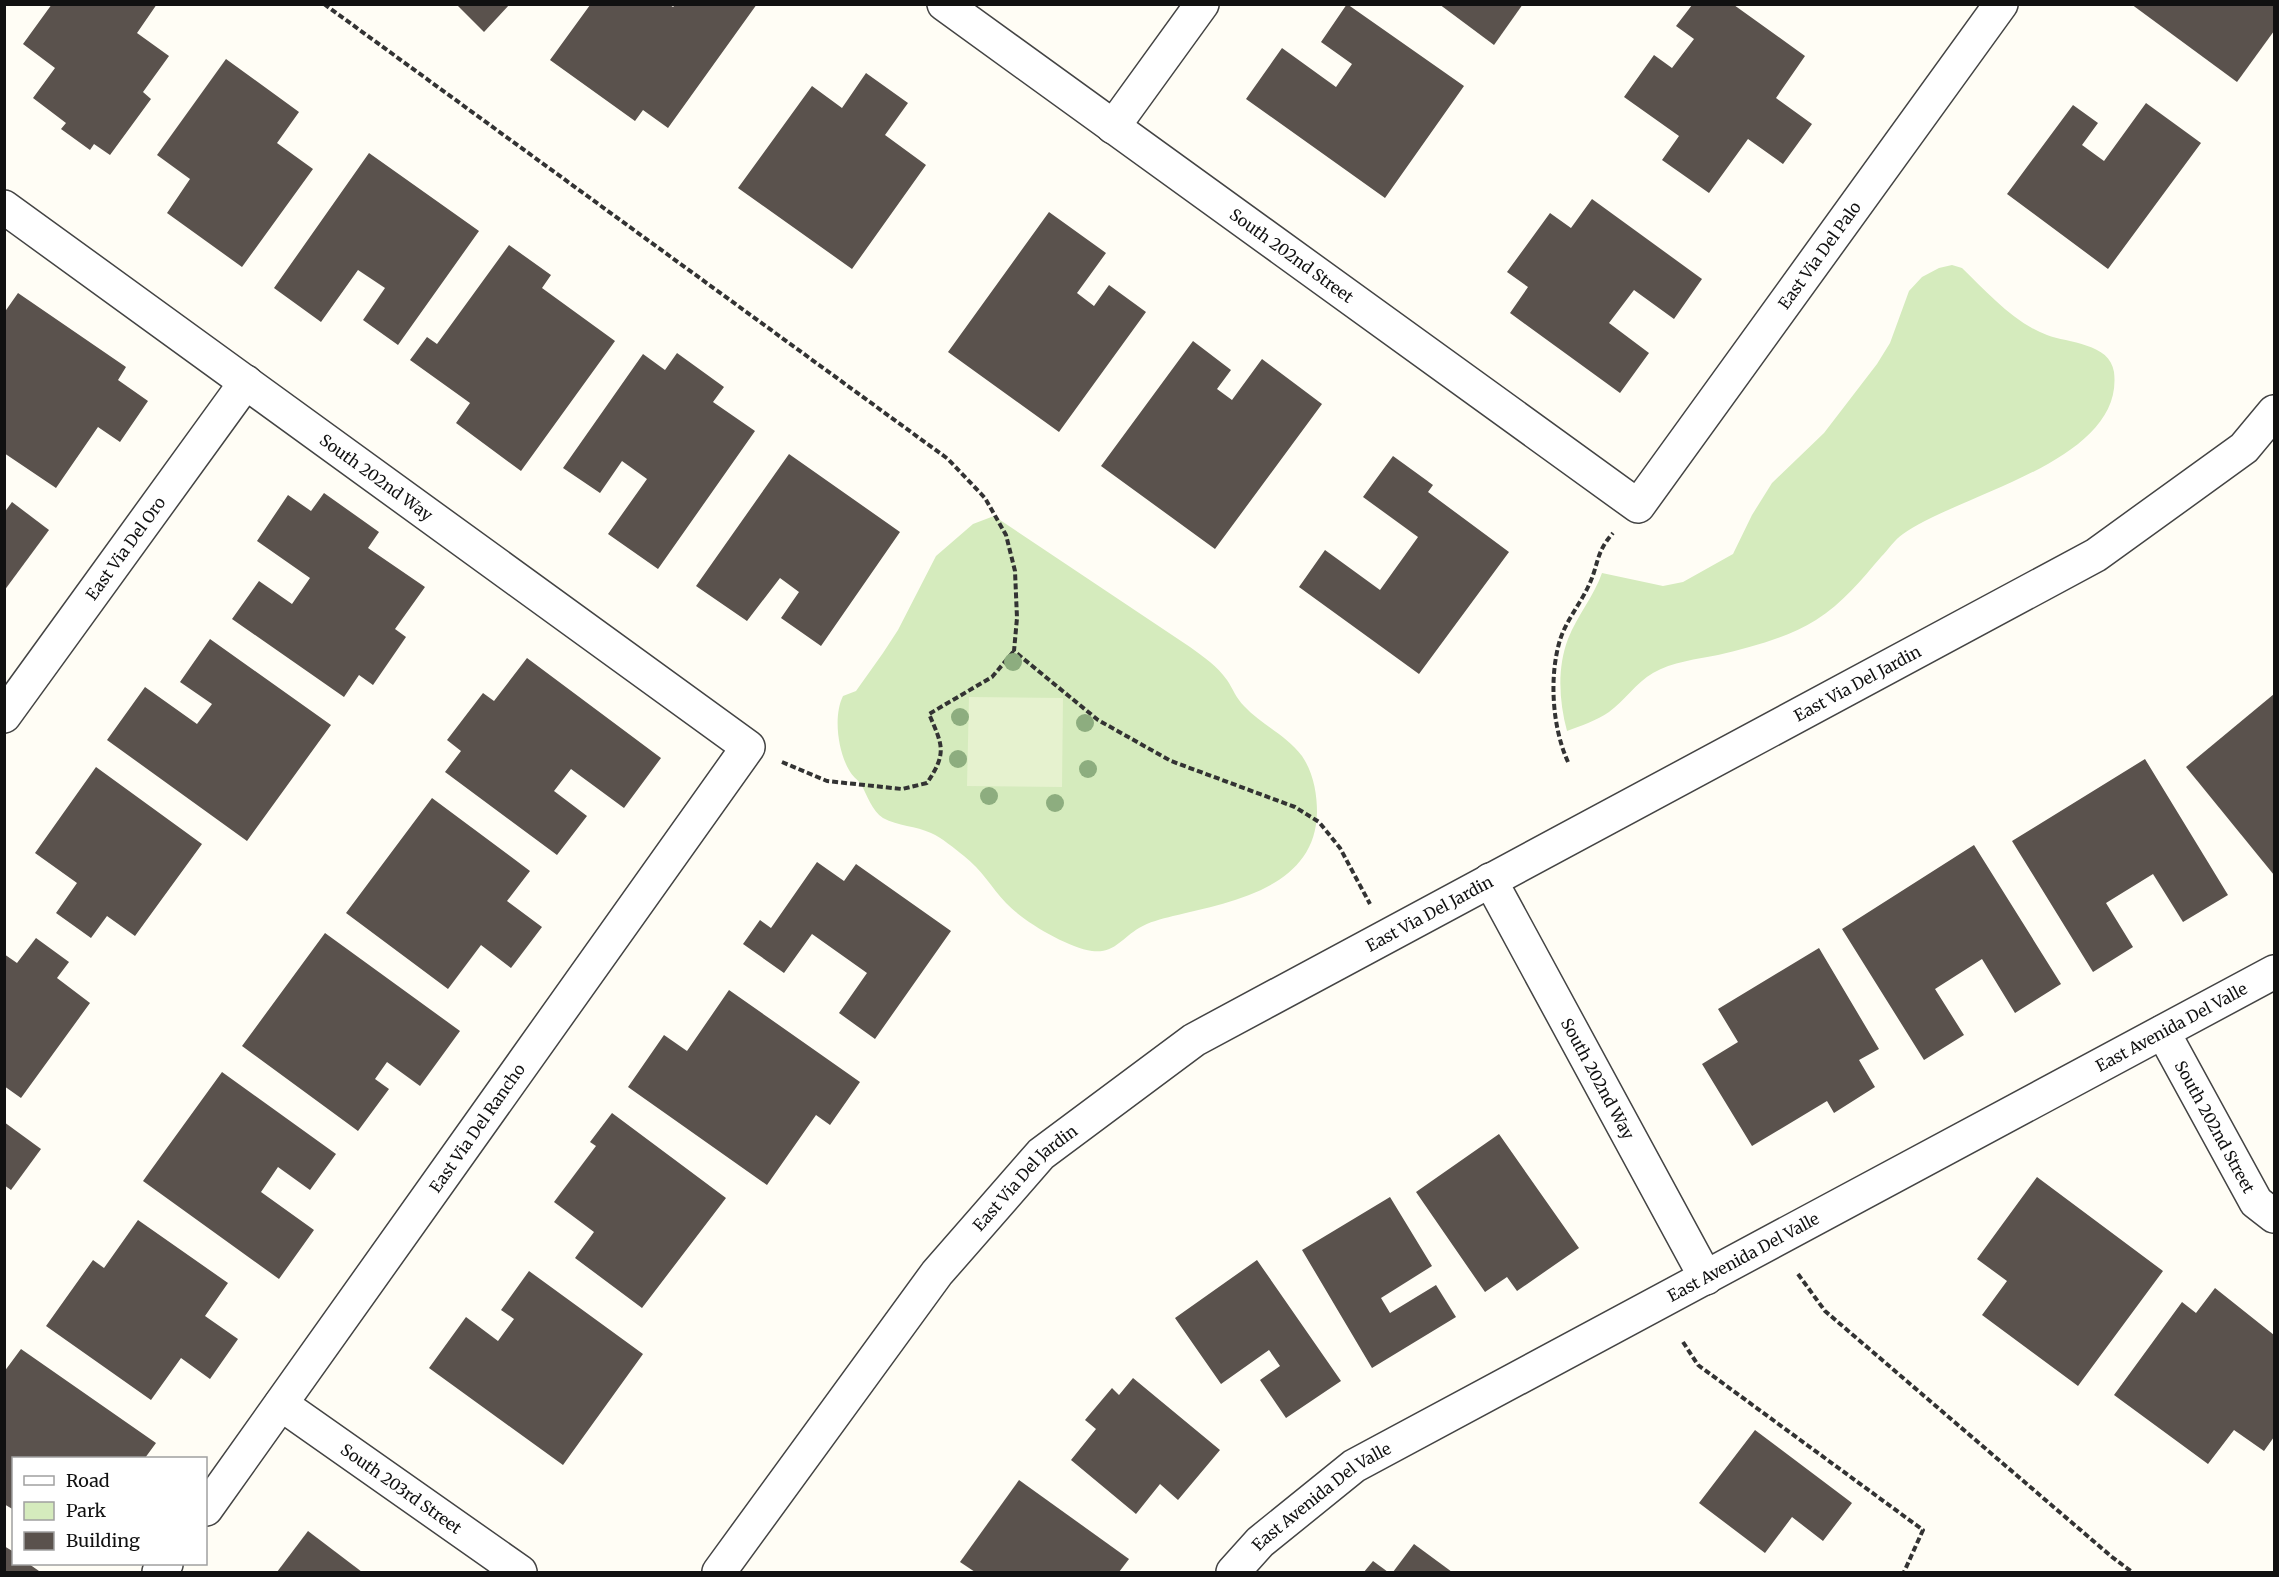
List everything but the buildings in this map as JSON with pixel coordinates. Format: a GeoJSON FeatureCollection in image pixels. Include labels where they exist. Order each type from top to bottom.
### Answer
{"type":"FeatureCollection","features":[{"type":"Feature","properties":{"kind":"street","name":"South 202nd Street"},"geometry":{"type":"LineString","coordinates":[[944,4],[1638,506]]}},
{"type":"Feature","properties":{"kind":"street"},"geometry":{"type":"LineString","coordinates":[[1113,127],[1202,4]]}},
{"type":"Feature","properties":{"kind":"street","name":"East Via Del Palo"},"geometry":{"type":"LineString","coordinates":[[1638,506],[2001,4]]}},
{"type":"Feature","properties":{"kind":"street","name":"South 202nd Way"},"geometry":{"type":"LineString","coordinates":[[4,207],[748,747]]}},
{"type":"Feature","properties":{"kind":"street","name":"East Via Del Oro"},"geometry":{"type":"LineString","coordinates":[[4,716],[246,382]]}},
{"type":"Feature","properties":{"kind":"street","name":"East Via Del Jardin"},"geometry":{"type":"LineString","coordinates":[[719,1572],[937,1273],[1041,1154],[1194,1040],[2096,555],[2244,448],[2274,412]]}},
{"type":"Feature","properties":{"kind":"street","name":"East Via Del Rancho"},"geometry":{"type":"LineString","coordinates":[[207,1508],[748,747]]}},
{"type":"Feature","properties":{"kind":"street","name":"South 202nd Way"},"geometry":{"type":"LineString","coordinates":[[1490,880],[1706,1278]]}},
{"type":"Feature","properties":{"kind":"street","name":"East Avenida Del Valle"},"geometry":{"type":"LineString","coordinates":[[1233,1572],[1260,1542],[1354,1466],[2274,972]]}},
{"type":"Feature","properties":{"kind":"street","name":"South 202nd Street"},"geometry":{"type":"LineString","coordinates":[[2163,1032],[2256,1202],[2274,1216]]}},
{"type":"Feature","properties":{"kind":"street","name":"South 203rd Street"},"geometry":{"type":"LineString","coordinates":[[281,1404],[520,1572]]}},
{"type":"Feature","properties":{"kind":"path"},"geometry":{"type":"LineString","coordinates":[[324,4],[948,459],[985,498],[1006,536],[1015,571],[1017,618],[1014,651],[992,677],[929,714],[941,742],[938,766],[927,783],[902,789],[827,781],[748,747]]}},
{"type":"Feature","properties":{"kind":"path"},"geometry":{"type":"LineString","coordinates":[[1568,762],[1563,751],[1552,688],[1560,639],[1589,585],[1601,545],[1638,506]]}},
{"type":"Feature","properties":{"kind":"path"},"geometry":{"type":"LineString","coordinates":[[1014,651],[1098,720],[1171,761],[1295,807],[1319,822],[1340,848],[1387,936]]}},
{"type":"Feature","properties":{"kind":"path"},"geometry":{"type":"LineString","coordinates":[[1798,1274],[1825,1311],[2132,1572]]}},
{"type":"Feature","properties":{"kind":"path"},"geometry":{"type":"LineString","coordinates":[[1683,1342],[1698,1365],[1923,1530],[1904,1572]]}},
{"type":"Feature","properties":{"kind":"green space"},"geometry":{"type":"Polygon","coordinates":[[[1952,265],[1962,268],[2001,306],[2023,323],[2047,335],[2097,350],[2111,362],[2114,372],[2110,403],[2093,430],[2067,452],[2033,472],[1928,519],[1903,534],[1843,599],[1816,620],[1769,641],[1660,669],[1641,682],[1609,712],[1567,731],[1560,685],[1564,650],[1602,573],[1663,586],[1683,582],[1733,554],[1752,515],[1772,483],[1824,433],[1877,364],[1890,343],[1909,291],[1922,277],[1939,268],[1952,265]]]}},
{"type":"Feature","properties":{"kind":"green space"},"geometry":{"type":"Polygon","coordinates":[[[994,516],[1205,658],[1223,675],[1244,706],[1289,742],[1302,756],[1314,783],[1317,812],[1313,838],[1302,858],[1286,875],[1244,897],[1151,922],[1112,948],[1092,951],[1046,933],[1024,918],[1006,903],[970,861],[939,838],[925,831],[889,821],[876,811],[861,784],[850,772],[842,753],[838,733],[838,713],[843,696],[856,691],[883,653],[898,630],[936,556],[973,524],[994,516]]]}},
{"type":"Feature","properties":{"kind":"green space"},"geometry":{"type":"Polygon","coordinates":[[[969,697],[1063,698],[1062,787],[967,786],[969,697]]]}}]}
